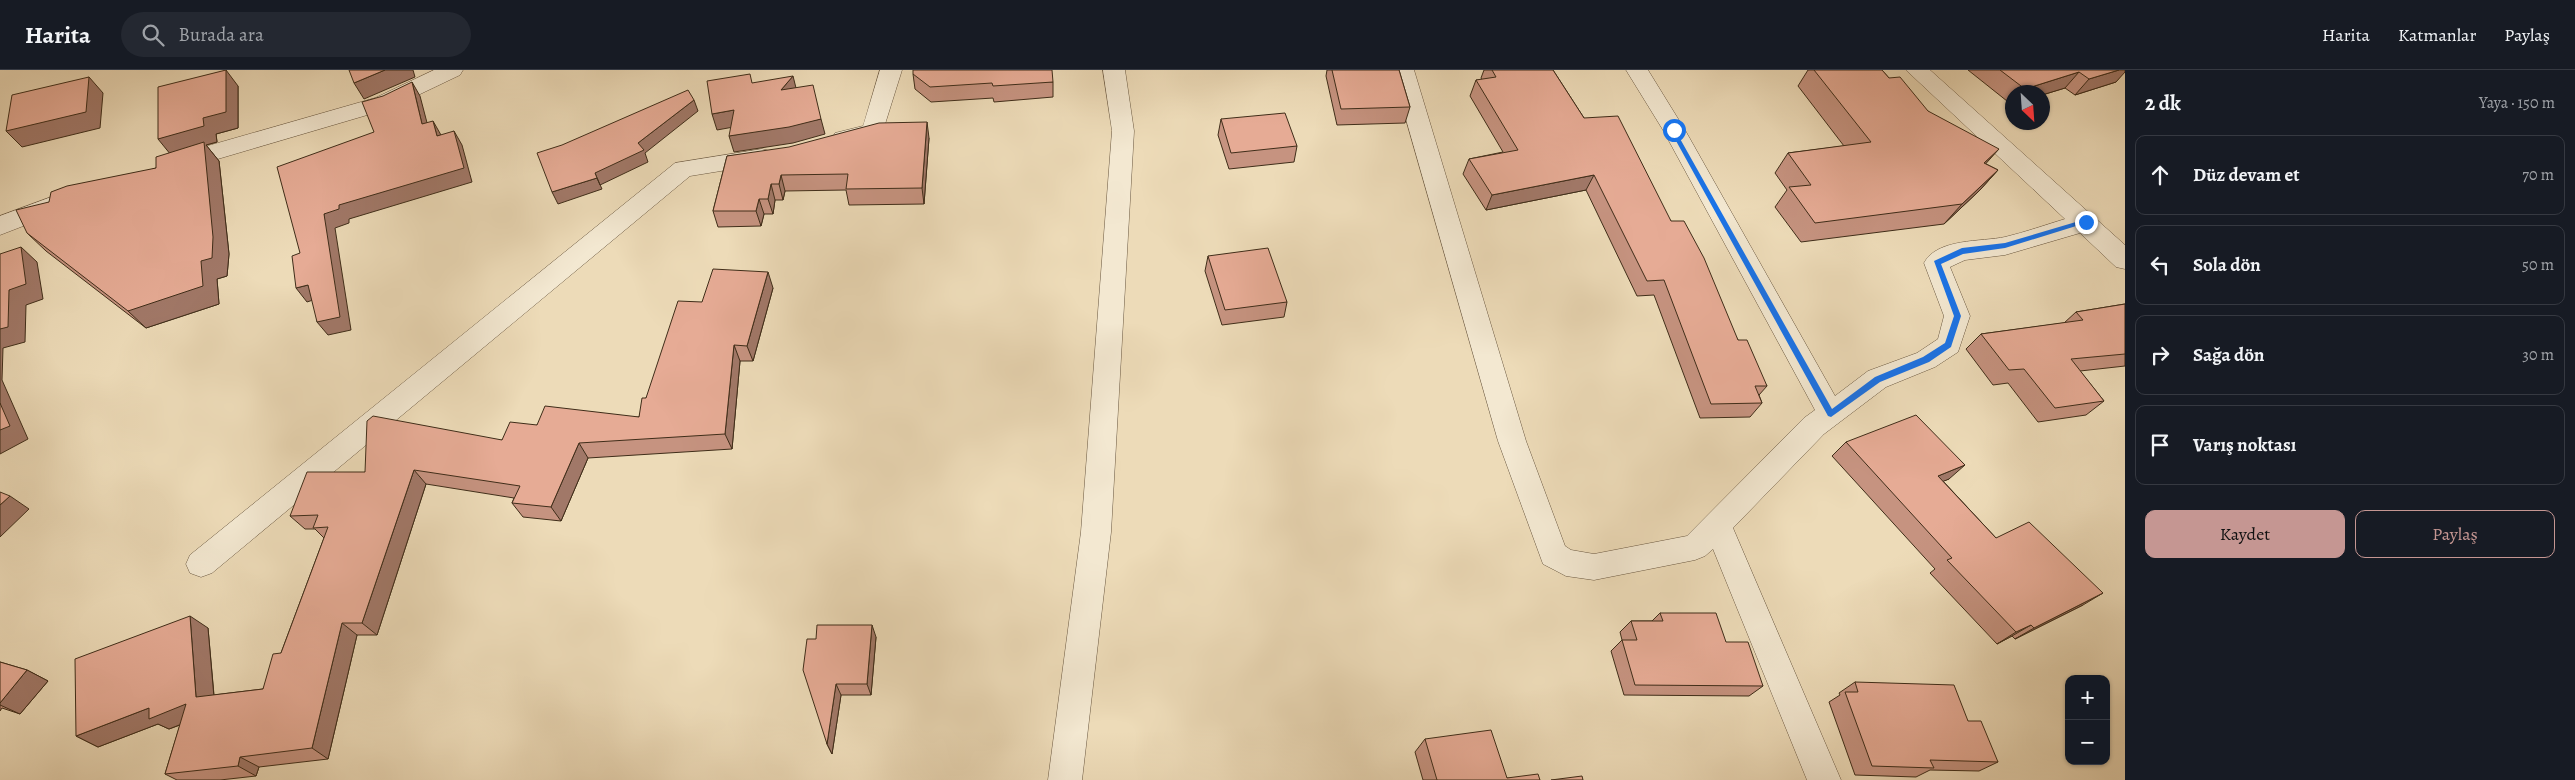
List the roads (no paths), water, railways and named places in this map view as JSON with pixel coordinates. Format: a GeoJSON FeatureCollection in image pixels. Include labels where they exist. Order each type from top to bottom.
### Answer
{"type":"FeatureCollection","features":[{"type":"Feature","properties":{"kind":"street"},"geometry":{"type":"LineString","coordinates":[[156,169],[383,103],[452,70]]}},
{"type":"Feature","properties":{"kind":"street"},"geometry":{"type":"LineString","coordinates":[[820,146],[873,131],[891,70]]}},
{"type":"Feature","properties":{"kind":"street"},"geometry":{"type":"LineString","coordinates":[[1065,780],[1098,512],[1123,131],[1114,70]]}},
{"type":"Feature","properties":{"kind":"street"},"geometry":{"type":"LineString","coordinates":[[1404,70],[1512,441],[1553,555],[1566,563],[1594,567],[1695,547],[1814,426],[1877,379],[1926,360],[1949,345],[1957,316],[1936,263],[1962,251],[2005,246],[2086,222]]}},
{"type":"Feature","properties":{"kind":"street"},"geometry":{"type":"LineString","coordinates":[[1637,70],[1674,130],[1831,414]]}},
{"type":"Feature","properties":{"kind":"street"},"geometry":{"type":"LineString","coordinates":[[1917,70],[2086,222],[2125,260]]}},
{"type":"Feature","properties":{"kind":"street"},"geometry":{"type":"LineString","coordinates":[[200,564],[683,169],[784,154]]}},
{"type":"Feature","properties":{"kind":"street"},"geometry":{"type":"LineString","coordinates":[[0,226],[73,198]]}},
{"type":"Feature","properties":{"kind":"street"},"geometry":{"type":"LineString","coordinates":[[1717,524],[1824,780]]}}]}
